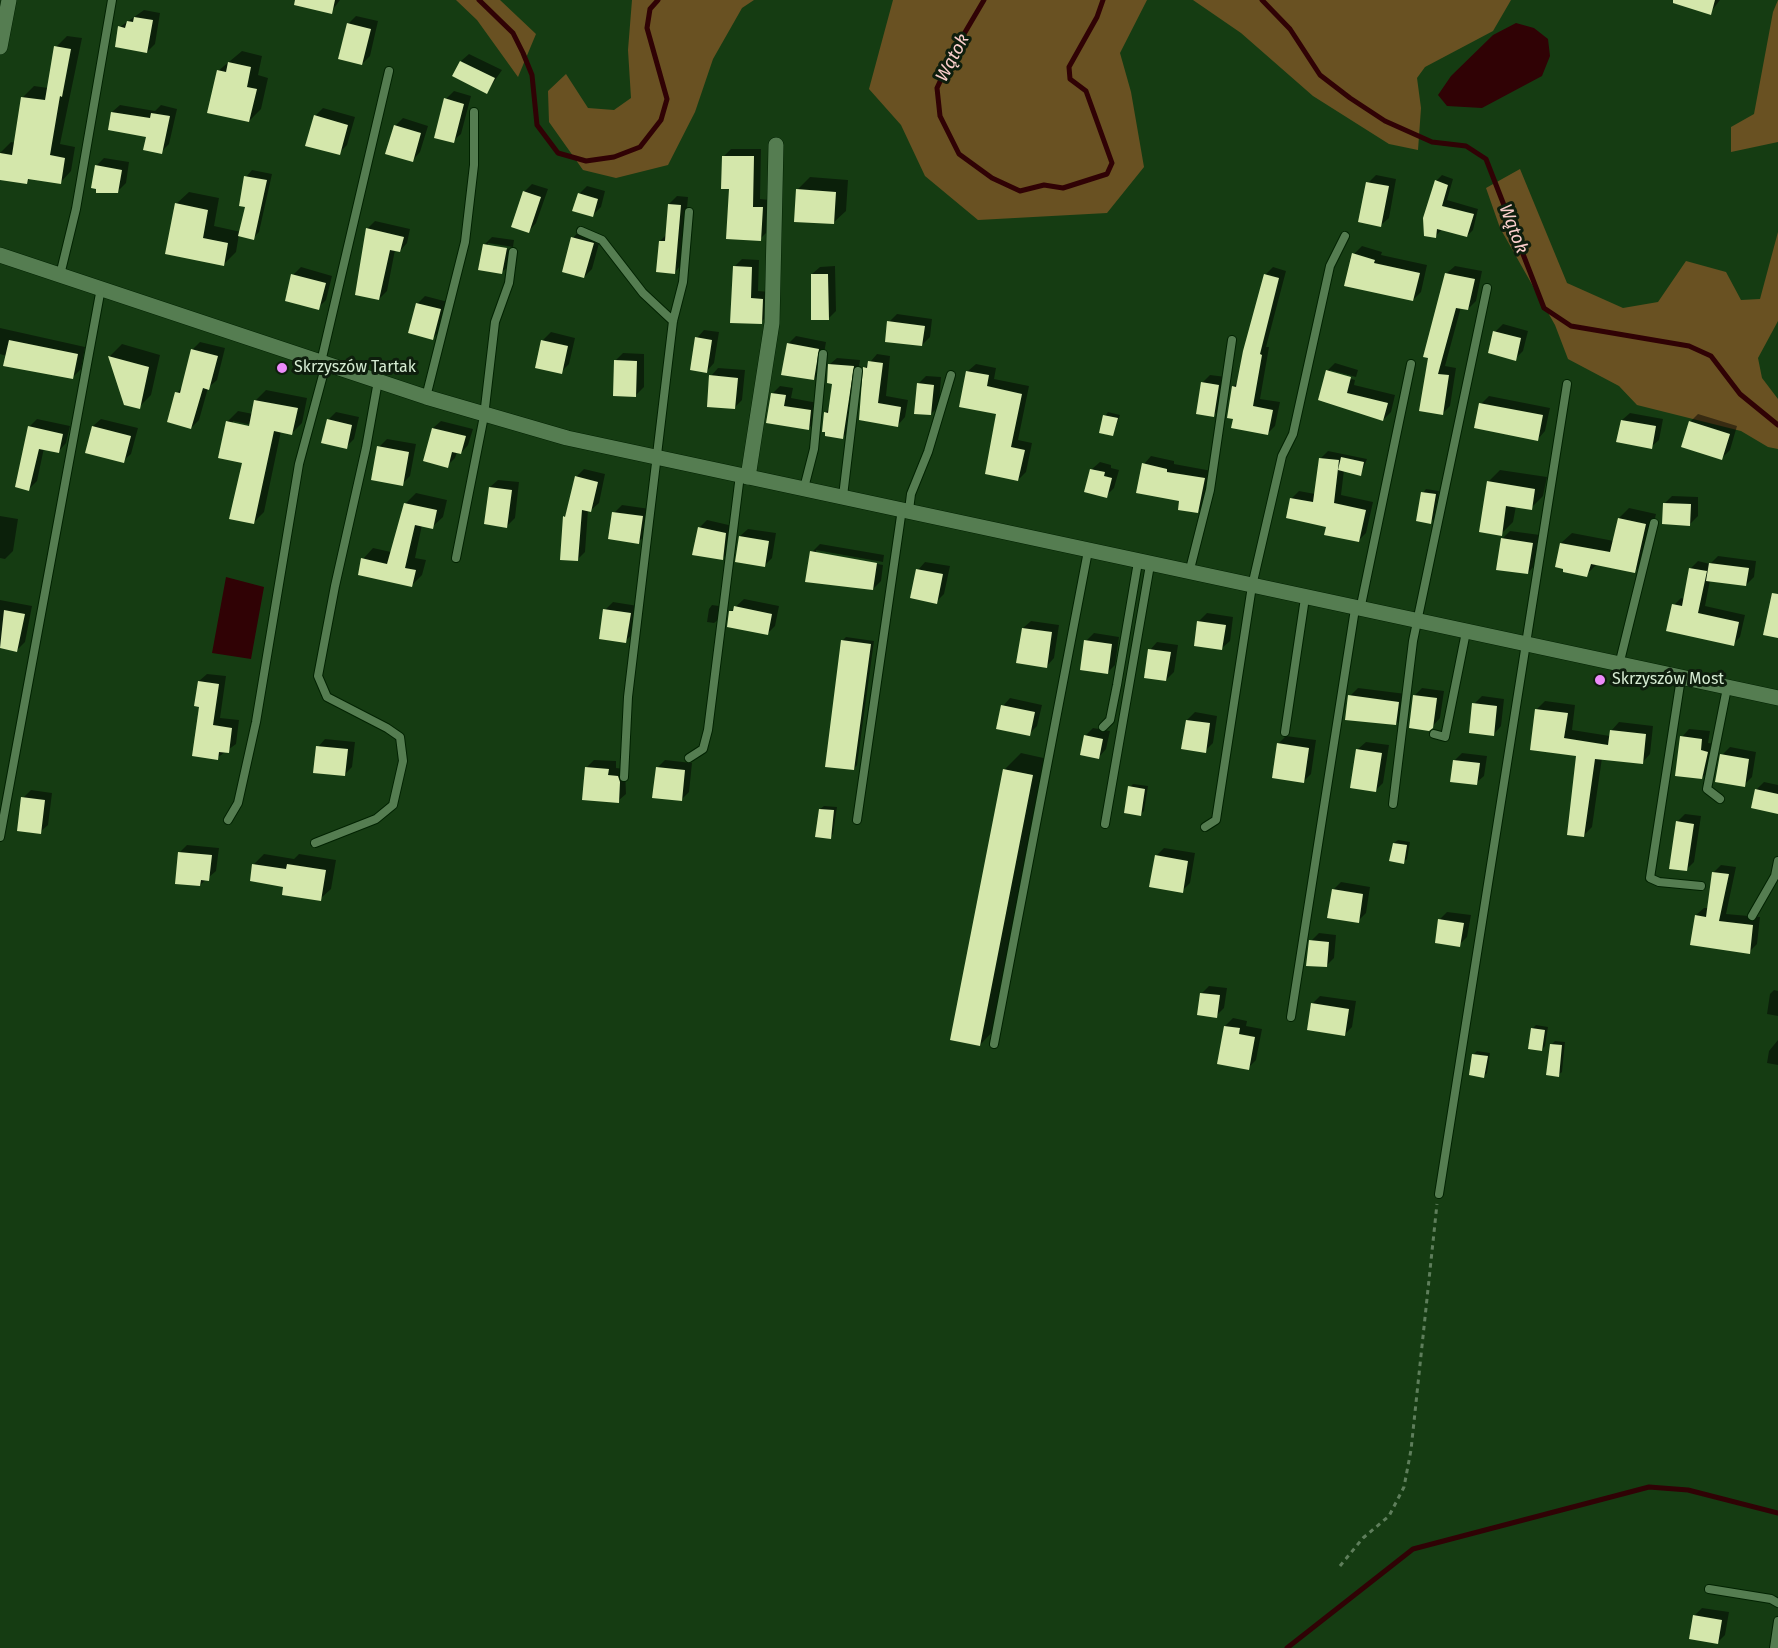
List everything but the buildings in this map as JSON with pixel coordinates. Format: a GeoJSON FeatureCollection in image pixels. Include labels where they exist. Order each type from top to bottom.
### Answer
{"type":"FeatureCollection","features":[{"type":"Feature","properties":{"kind":"street"},"geometry":{"type":"LineString","coordinates":[[0,47],[9,0]]}},
{"type":"Feature","properties":{"kind":"street"},"geometry":{"type":"LineString","coordinates":[[744,476],[772,323],[776,145]]}},
{"type":"Feature","properties":{"kind":"street"},"geometry":{"type":"LineString","coordinates":[[0,255],[484,416],[567,438],[843,496],[1357,610],[1778,698]]}},
{"type":"Feature","properties":{"kind":"lane"},"geometry":{"type":"LineString","coordinates":[[60,275],[78,197],[112,0]]}},
{"type":"Feature","properties":{"kind":"lane"},"geometry":{"type":"LineString","coordinates":[[228,820],[238,803],[256,722],[298,465],[389,71]]}},
{"type":"Feature","properties":{"kind":"lane"},"geometry":{"type":"LineString","coordinates":[[426,397],[465,242],[474,165],[474,112]]}},
{"type":"Feature","properties":{"kind":"lane"},"geometry":{"type":"LineString","coordinates":[[624,777],[628,697],[673,321],[682,282],[689,212]]}},
{"type":"Feature","properties":{"kind":"lane"},"geometry":{"type":"LineString","coordinates":[[581,231],[602,240],[643,293],[673,321]]}},
{"type":"Feature","properties":{"kind":"lane"},"geometry":{"type":"LineString","coordinates":[[1205,827],[1216,820],[1252,586],[1282,456],[1293,434],[1330,266],[1345,236]]}},
{"type":"Feature","properties":{"kind":"lane"},"geometry":{"type":"LineString","coordinates":[[456,558],[484,416],[495,322],[509,283],[513,252]]}},
{"type":"Feature","properties":{"kind":"lane"},"geometry":{"type":"LineString","coordinates":[[0,837],[101,288]]}},
{"type":"Feature","properties":{"kind":"lane"},"geometry":{"type":"LineString","coordinates":[[1393,804],[1413,641],[1487,288]]}},
{"type":"Feature","properties":{"kind":"lane"},"geometry":{"type":"LineString","coordinates":[[1189,573],[1210,490],[1232,340]]}},
{"type":"Feature","properties":{"kind":"lane"},"geometry":{"type":"LineString","coordinates":[[804,488],[814,448],[823,354]]}},
{"type":"Feature","properties":{"kind":"lane"},"geometry":{"type":"LineString","coordinates":[[1291,1017],[1357,610],[1411,364]]}},
{"type":"Feature","properties":{"kind":"lane"},"geometry":{"type":"LineString","coordinates":[[843,496],[858,371]]}},
{"type":"Feature","properties":{"kind":"lane"},"geometry":{"type":"LineString","coordinates":[[857,820],[906,510],[928,452],[951,375]]}},
{"type":"Feature","properties":{"kind":"lane"},"geometry":{"type":"LineString","coordinates":[[315,843],[376,819],[393,805],[403,761],[400,737],[327,697],[318,676],[378,381]]}},
{"type":"Feature","properties":{"kind":"lane"},"geometry":{"type":"LineString","coordinates":[[1438,1194],[1568,384]]}},
{"type":"Feature","properties":{"kind":"lane"},"geometry":{"type":"LineString","coordinates":[[689,758],[703,749],[708,730],[744,476]]}},
{"type":"Feature","properties":{"kind":"lane"},"geometry":{"type":"LineString","coordinates":[[1619,665],[1654,523]]}},
{"type":"Feature","properties":{"kind":"lane"},"geometry":{"type":"LineString","coordinates":[[994,1044],[1088,551]]}},
{"type":"Feature","properties":{"kind":"lane"},"geometry":{"type":"LineString","coordinates":[[1103,727],[1110,720],[1144,563]]}},
{"type":"Feature","properties":{"kind":"lane"},"geometry":{"type":"LineString","coordinates":[[1106,824],[1144,563]]}},
{"type":"Feature","properties":{"kind":"lane"},"geometry":{"type":"LineString","coordinates":[[1286,732],[1305,598]]}},
{"type":"Feature","properties":{"kind":"lane"},"geometry":{"type":"LineString","coordinates":[[1434,734],[1444,737],[1466,632]]}},
{"type":"Feature","properties":{"kind":"lane"},"geometry":{"type":"LineString","coordinates":[[1681,678],[1650,878],[1659,882],[1701,886]]}},
{"type":"Feature","properties":{"kind":"lane"},"geometry":{"type":"LineString","coordinates":[[1720,799],[1707,789],[1727,688]]}},
{"type":"Feature","properties":{"kind":"lane"},"geometry":{"type":"LineString","coordinates":[[1752,916],[1775,876],[1778,861]]}},
{"type":"Feature","properties":{"kind":"lane"},"geometry":{"type":"LineString","coordinates":[[1709,1588],[1771,1599],[1778,1603]]}},
{"type":"Feature","properties":{"kind":"lane"},"geometry":{"type":"LineString","coordinates":[[1774,1648],[1778,1621]]}},
{"type":"Feature","properties":{"kind":"path"},"geometry":{"type":"LineString","coordinates":[[1340,1566],[1363,1538],[1389,1516],[1404,1487],[1411,1450],[1438,1194]]}},
{"type":"Feature","properties":{"kind":"shaded area"},"geometry":{"type":"Polygon","coordinates":[[[456,0],[500,0],[536,34],[518,77],[477,20],[456,0]]]}},
{"type":"Feature","properties":{"kind":"shaded area"},"geometry":{"type":"Polygon","coordinates":[[[632,0],[754,0],[742,8],[713,59],[695,112],[668,165],[616,178],[583,170],[549,122],[548,91],[566,74],[588,108],[614,110],[631,98],[628,50],[632,0]]]}},
{"type":"Feature","properties":{"kind":"shaded area"},"geometry":{"type":"Polygon","coordinates":[[[893,0],[1147,0],[1120,53],[1131,92],[1144,167],[1107,213],[978,220],[925,176],[901,125],[869,89],[893,0]]]}},
{"type":"Feature","properties":{"kind":"shaded area"},"geometry":{"type":"Polygon","coordinates":[[[1193,0],[1511,0],[1493,31],[1425,67],[1417,78],[1421,108],[1418,150],[1389,144],[1313,96],[1241,33],[1193,0]]]}},
{"type":"Feature","properties":{"kind":"shaded area"},"geometry":{"type":"Polygon","coordinates":[[[1778,0],[1778,142],[1731,152],[1731,127],[1754,114],[1773,12],[1778,0]]]}},
{"type":"Feature","properties":{"kind":"shaded area"},"geometry":{"type":"Polygon","coordinates":[[[1516,23],[1534,28],[1548,39],[1550,56],[1542,76],[1482,108],[1447,106],[1438,95],[1451,76],[1493,35],[1516,23]]]}},
{"type":"Feature","properties":{"kind":"shaded area"},"geometry":{"type":"Polygon","coordinates":[[[1520,169],[1567,283],[1623,308],[1658,302],[1686,261],[1726,272],[1741,300],[1760,299],[1778,232],[1778,321],[1758,358],[1762,378],[1778,399],[1778,449],[1768,447],[1741,431],[1637,405],[1619,386],[1568,359],[1555,325],[1500,228],[1486,188],[1520,169]]]}},
{"type":"Feature","properties":{"kind":"shaded area"},"geometry":{"type":"Polygon","coordinates":[[[226,577],[264,587],[251,659],[212,653],[226,577]]]}},
{"type":"Feature","properties":{"kind":"waterway","name":"Wątok"},"geometry":{"type":"LineString","coordinates":[[479,0],[513,33],[523,53],[532,75],[537,125],[558,153],[586,161],[614,157],[640,147],[661,120],[667,99],[647,28],[650,9],[658,0]]}},
{"type":"Feature","properties":{"kind":"waterway","name":"Wątok"},"geometry":{"type":"LineString","coordinates":[[984,0],[954,51],[937,88],[940,116],[959,154],[992,178],[1020,191],[1044,185],[1063,188],[1107,174],[1112,163],[1086,91],[1070,79],[1069,67],[1097,17],[1103,0]]}},
{"type":"Feature","properties":{"kind":"waterway","name":"Wątok"},"geometry":{"type":"LineString","coordinates":[[1262,0],[1290,29],[1320,75],[1350,98],[1385,121],[1432,142],[1466,146],[1486,159],[1544,308],[1571,326],[1689,346],[1711,356],[1740,394],[1778,425]]}},
{"type":"Feature","properties":{"kind":"waterway"},"geometry":{"type":"LineString","coordinates":[[1287,1648],[1413,1549],[1649,1487],[1688,1490],[1778,1513]]}},
{"type":"Feature","properties":{"kind":"place","name":"Skrzyszów Tartak"},"geometry":{"type":"Point","coordinates":[282,368]}},
{"type":"Feature","properties":{"kind":"place","name":"Skrzyszów Most"},"geometry":{"type":"Point","coordinates":[1600,680]}}]}
